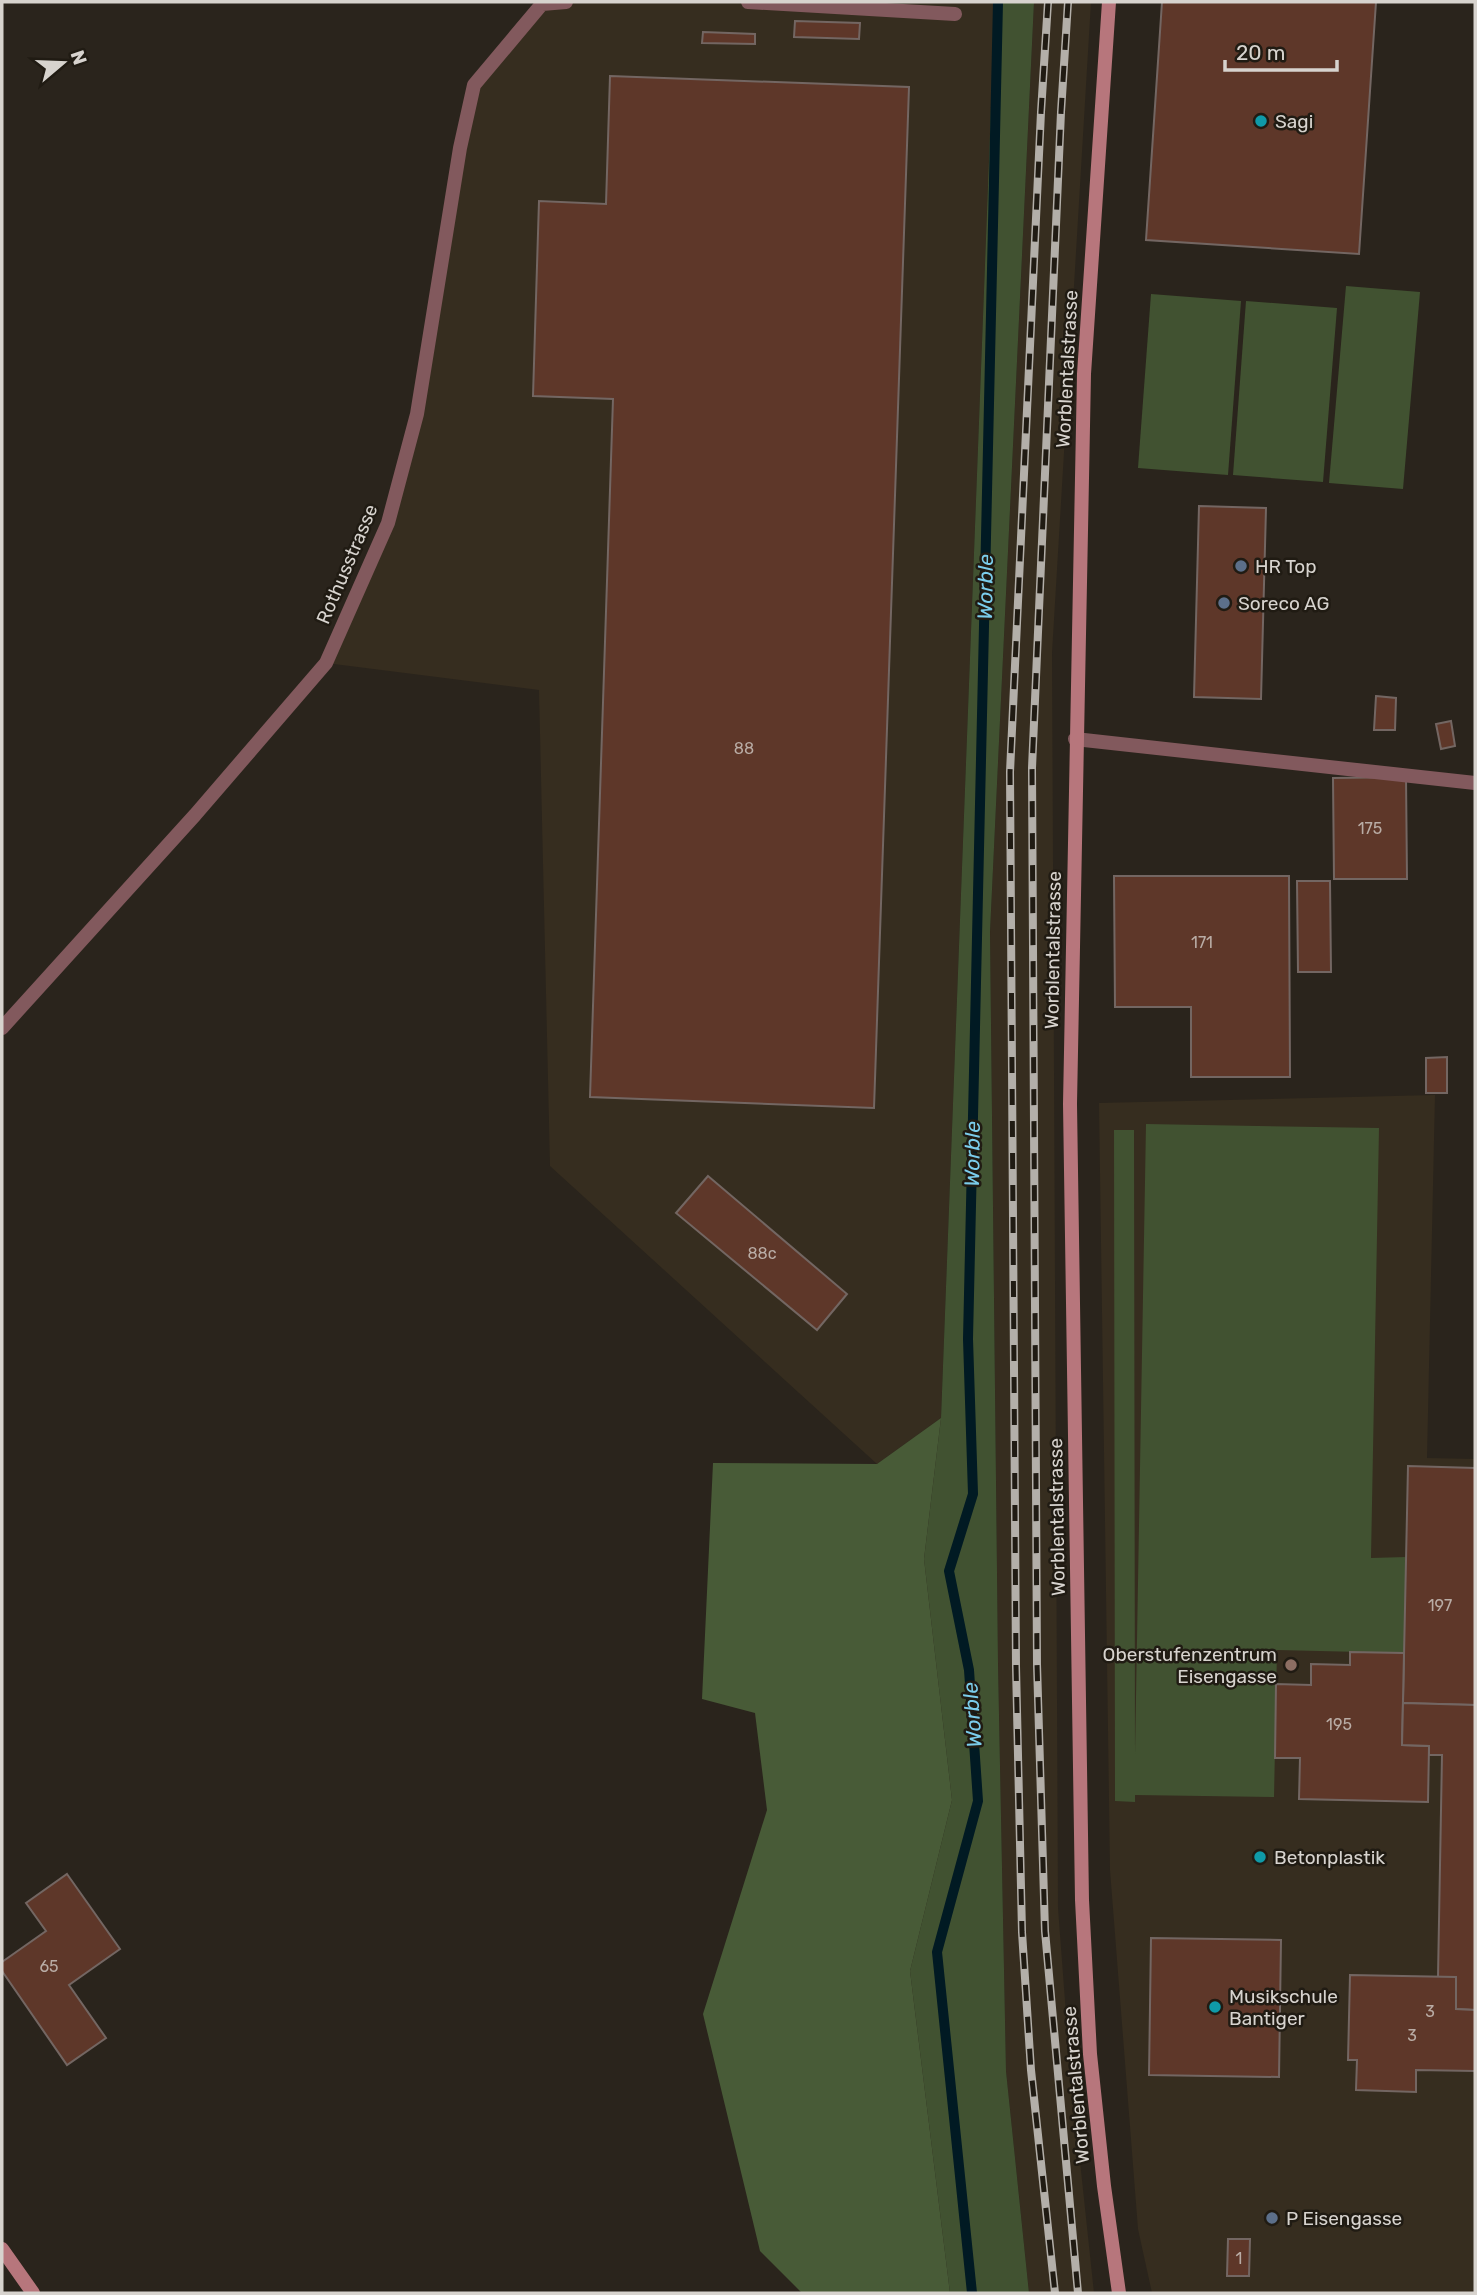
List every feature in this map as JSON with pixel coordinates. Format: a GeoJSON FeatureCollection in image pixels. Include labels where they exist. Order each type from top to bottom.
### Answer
{"type":"FeatureCollection","features":[{"type":"Feature","properties":{"kind":"main road","name":"Worblentalstrasse"},"geometry":{"type":"LineString","coordinates":[[1109,2],[1084,374],[1070,1104],[1082,1900],[1090,2054],[1119,2293]]}},
{"type":"Feature","properties":{"kind":"main road"},"geometry":{"type":"LineString","coordinates":[[2,2249],[33,2293]]}},
{"type":"Feature","properties":{"kind":"street","name":"Rothusstrasse"},"geometry":{"type":"LineString","coordinates":[[2,1028],[195,815],[326,663],[388,523],[417,414],[460,148],[474,85],[542,4],[566,2]]}},
{"type":"Feature","properties":{"kind":"street"},"geometry":{"type":"LineString","coordinates":[[748,2],[956,14]]}},
{"type":"Feature","properties":{"kind":"street"},"geometry":{"type":"LineString","coordinates":[[1075,738],[1475,783]]}},
{"type":"Feature","properties":{"kind":"shaded area"},"geometry":{"type":"Polygon","coordinates":[[[995,2],[941,1418],[877,1464],[550,1166],[539,690],[326,663],[388,523],[417,414],[474,85],[542,4],[995,2]]]}},
{"type":"Feature","properties":{"kind":"shaded area"},"geometry":{"type":"Polygon","coordinates":[[[1034,2],[1091,2],[1052,653],[1058,1908],[1070,2067],[1094,2293],[1029,2293],[1006,2071],[998,1663],[990,932],[1034,2]]]}},
{"type":"Feature","properties":{"kind":"shaded area","name":"Oberstufenzentrum Eisengasse"},"geometry":{"type":"Polygon","coordinates":[[[1435,1095],[1427,1458],[1475,1459],[1475,2293],[1152,2293],[1138,2229],[1110,1870],[1099,1103],[1435,1095]]]}},
{"type":"Feature","properties":{"kind":"green space"},"geometry":{"type":"Polygon","coordinates":[[[995,2],[1034,2],[990,932],[998,1663],[1006,2071],[1029,2293],[950,2293],[910,1971],[952,1800],[924,1559],[941,1418],[995,2]]]}},
{"type":"Feature","properties":{"kind":"green space"},"geometry":{"type":"Polygon","coordinates":[[[1346,286],[1420,292],[1403,489],[1329,483],[1346,286]]]}},
{"type":"Feature","properties":{"kind":"green space"},"geometry":{"type":"Polygon","coordinates":[[[1151,294],[1241,301],[1228,475],[1138,468],[1151,294]]]}},
{"type":"Feature","properties":{"kind":"green space"},"geometry":{"type":"Polygon","coordinates":[[[1246,301],[1337,308],[1323,482],[1233,475],[1246,301]]]}},
{"type":"Feature","properties":{"kind":"green space"},"geometry":{"type":"Polygon","coordinates":[[[1146,1124],[1379,1128],[1371,1558],[1406,1557],[1404,1653],[1277,1650],[1274,1797],[1135,1795],[1135,1802],[1115,1801],[1114,1130],[1134,1130],[1135,1754],[1146,1124]]]}},
{"type":"Feature","properties":{"kind":"green space"},"geometry":{"type":"Polygon","coordinates":[[[941,1418],[924,1559],[952,1800],[910,1971],[950,2293],[802,2293],[760,2251],[703,2014],[767,1810],[755,1713],[702,1699],[713,1463],[877,1464],[941,1418]]]}},
{"type":"Feature","properties":{"kind":"building","name":"Sagi"},"geometry":{"type":"Polygon","coordinates":[[[1162,2],[1376,2],[1359,254],[1146,240],[1162,2]]]}},
{"type":"Feature","properties":{"kind":"building"},"geometry":{"type":"Polygon","coordinates":[[[795,21],[860,23],[859,39],[794,37],[795,21]]]}},
{"type":"Feature","properties":{"kind":"building"},"geometry":{"type":"Polygon","coordinates":[[[703,32],[755,34],[755,44],[702,43],[703,32]]]}},
{"type":"Feature","properties":{"kind":"building"},"geometry":{"type":"Polygon","coordinates":[[[610,76],[909,87],[874,1108],[590,1097],[613,399],[533,396],[539,201],[606,204],[610,76]]]}},
{"type":"Feature","properties":{"kind":"building"},"geometry":{"type":"Polygon","coordinates":[[[1199,506],[1266,508],[1261,699],[1194,697],[1199,506]]]}},
{"type":"Feature","properties":{"kind":"building"},"geometry":{"type":"Polygon","coordinates":[[[1376,696],[1396,698],[1395,730],[1374,730],[1376,696]]]}},
{"type":"Feature","properties":{"kind":"building"},"geometry":{"type":"Polygon","coordinates":[[[1451,721],[1455,746],[1441,749],[1436,724],[1451,721]]]}},
{"type":"Feature","properties":{"kind":"building"},"geometry":{"type":"Polygon","coordinates":[[[1406,777],[1407,879],[1334,879],[1333,778],[1406,777]]]}},
{"type":"Feature","properties":{"kind":"building"},"geometry":{"type":"Polygon","coordinates":[[[1114,876],[1289,876],[1290,1077],[1191,1077],[1191,1007],[1115,1007],[1114,876]]]}},
{"type":"Feature","properties":{"kind":"building"},"geometry":{"type":"Polygon","coordinates":[[[1297,881],[1330,881],[1331,972],[1298,972],[1297,881]]]}},
{"type":"Feature","properties":{"kind":"building"},"geometry":{"type":"Polygon","coordinates":[[[1447,1057],[1447,1093],[1426,1093],[1426,1058],[1447,1057]]]}},
{"type":"Feature","properties":{"kind":"building"},"geometry":{"type":"Polygon","coordinates":[[[708,1176],[847,1294],[817,1330],[676,1213],[708,1176]]]}},
{"type":"Feature","properties":{"kind":"building"},"geometry":{"type":"Polygon","coordinates":[[[1408,1466],[1475,1468],[1475,1705],[1403,1703],[1408,1466]]]}},
{"type":"Feature","properties":{"kind":"building"},"geometry":{"type":"Polygon","coordinates":[[[1350,1652],[1404,1653],[1402,1745],[1429,1746],[1428,1802],[1299,1799],[1300,1758],[1275,1758],[1276,1684],[1311,1685],[1311,1664],[1350,1665],[1350,1652]]]}},
{"type":"Feature","properties":{"kind":"building"},"geometry":{"type":"Polygon","coordinates":[[[1403,1703],[1475,1705],[1475,2010],[1456,2009],[1456,1977],[1438,1977],[1442,1755],[1429,1755],[1429,1746],[1402,1745],[1403,1703]]]}},
{"type":"Feature","properties":{"kind":"building"},"geometry":{"type":"Polygon","coordinates":[[[67,1874],[120,1949],[69,1985],[106,2038],[67,2065],[2,1971],[2,1962],[46,1931],[26,1903],[67,1874]]]}},
{"type":"Feature","properties":{"kind":"building","name":"Musikschule Bantiger"},"geometry":{"type":"Polygon","coordinates":[[[1151,1938],[1281,1940],[1279,2077],[1149,2075],[1151,1938]]]}},
{"type":"Feature","properties":{"kind":"building"},"geometry":{"type":"Polygon","coordinates":[[[1350,1975],[1456,1977],[1456,2009],[1475,2010],[1475,2071],[1416,2070],[1416,2092],[1356,2090],[1357,2060],[1348,2060],[1350,1975]]]}},
{"type":"Feature","properties":{"kind":"building"},"geometry":{"type":"Polygon","coordinates":[[[1228,2239],[1250,2239],[1249,2276],[1227,2276],[1228,2239]]]}},
{"type":"Feature","properties":{"kind":"waterway","name":"Worble"},"geometry":{"type":"LineString","coordinates":[[972,2293],[937,1952],[978,1801],[969,1670],[949,1571],[973,1494],[968,1339],[998,2]]}},
{"type":"Feature","properties":{"kind":"railway"},"geometry":{"type":"LineString","coordinates":[[1048,2],[1010,772],[1016,1666],[1022,1932],[1031,2070],[1055,2293]]}},
{"type":"Feature","properties":{"kind":"railway"},"geometry":{"type":"LineString","coordinates":[[1068,2],[1032,768],[1037,1664],[1045,1931],[1078,2293]]}},
{"type":"Feature","properties":{"kind":"place","name":"Sagi"},"geometry":{"type":"Point","coordinates":[1261,121]}},
{"type":"Feature","properties":{"kind":"place","name":"HR Top"},"geometry":{"type":"Point","coordinates":[1241,566]}},
{"type":"Feature","properties":{"kind":"place","name":"Soreco AG"},"geometry":{"type":"Point","coordinates":[1224,603]}},
{"type":"Feature","properties":{"kind":"place","name":"Oberstufenzentrum Eisengasse"},"geometry":{"type":"Point","coordinates":[1291,1665]}},
{"type":"Feature","properties":{"kind":"place","name":"Betonplastik"},"geometry":{"type":"Point","coordinates":[1260,1857]}},
{"type":"Feature","properties":{"kind":"place","name":"Musikschule Bantiger"},"geometry":{"type":"Point","coordinates":[1215,2007]}},
{"type":"Feature","properties":{"kind":"place","name":"P Eisengasse"},"geometry":{"type":"Point","coordinates":[1272,2218]}}]}
